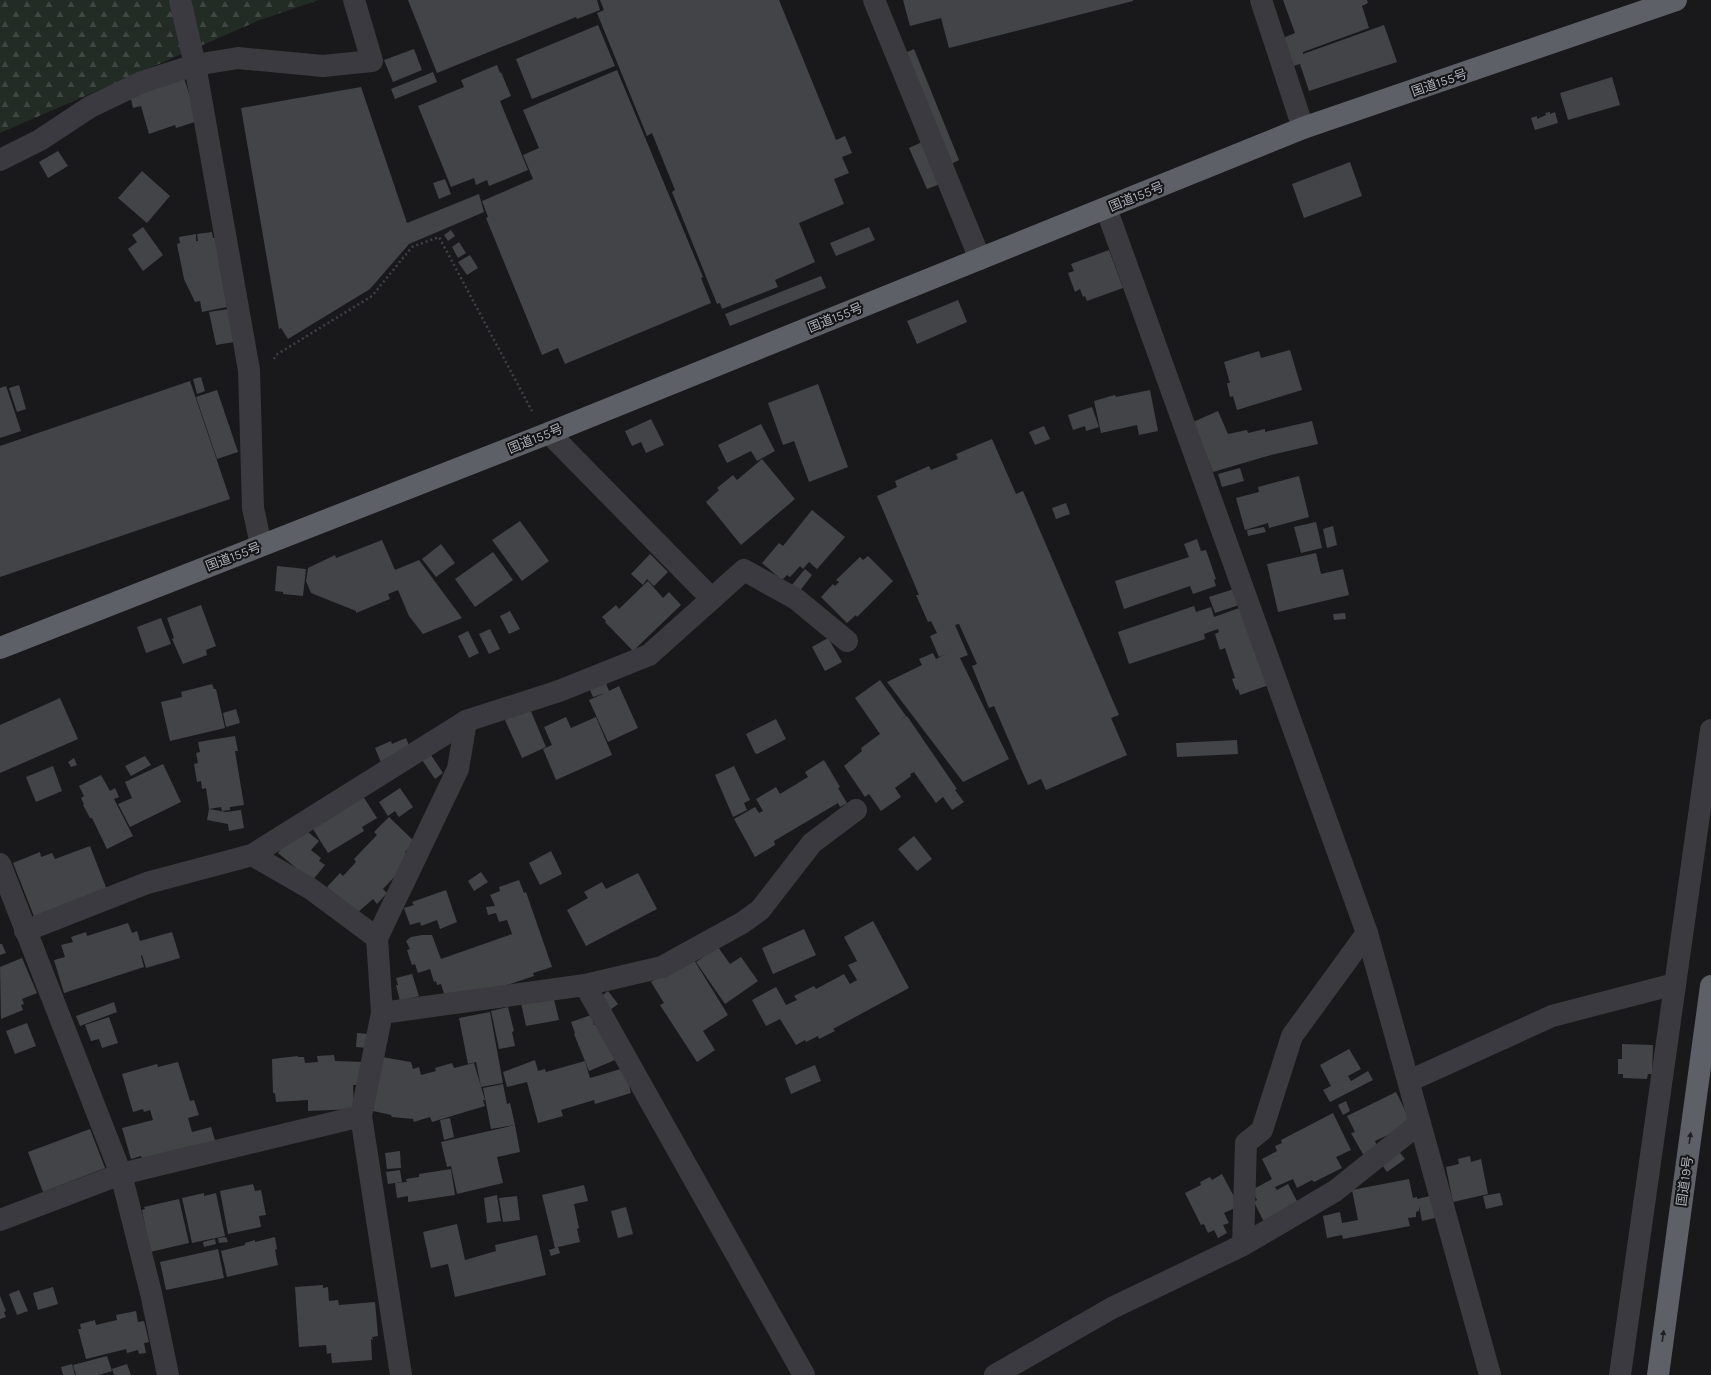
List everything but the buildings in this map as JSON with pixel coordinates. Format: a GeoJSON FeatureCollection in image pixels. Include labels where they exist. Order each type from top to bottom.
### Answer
{"type":"FeatureCollection","features":[{"type":"Feature","properties":{"kind":"highway","name":"国道155号"},"geometry":{"type":"LineString","coordinates":[[0,648],[549,433],[1303,128],[1676,0]]}},
{"type":"Feature","properties":{"kind":"highway","name":"国道19号"},"geometry":{"type":"LineString","coordinates":[[1658,1375],[1711,986]]}},
{"type":"Feature","properties":{"kind":"street"},"geometry":{"type":"LineString","coordinates":[[180,0],[195,65],[249,370],[253,508],[261,545]]}},
{"type":"Feature","properties":{"kind":"street"},"geometry":{"type":"LineString","coordinates":[[0,160],[40,140],[90,107],[142,82],[195,65],[238,58],[323,66],[372,60],[354,0]]}},
{"type":"Feature","properties":{"kind":"street"},"geometry":{"type":"LineString","coordinates":[[874,0],[980,258]]}},
{"type":"Feature","properties":{"kind":"street"},"geometry":{"type":"LineString","coordinates":[[1261,0],[1303,128]]}},
{"type":"Feature","properties":{"kind":"street"},"geometry":{"type":"LineString","coordinates":[[1106,208],[1367,932],[1490,1375]]}},
{"type":"Feature","properties":{"kind":"street"},"geometry":{"type":"LineString","coordinates":[[549,433],[712,599]]}},
{"type":"Feature","properties":{"kind":"street"},"geometry":{"type":"LineString","coordinates":[[25,931],[147,883],[252,855],[466,721],[559,691],[649,655],[744,570],[796,599],[846,641]]}},
{"type":"Feature","properties":{"kind":"street"},"geometry":{"type":"LineString","coordinates":[[401,1375],[361,1116],[382,1013],[377,938],[458,769],[466,721]]}},
{"type":"Feature","properties":{"kind":"street"},"geometry":{"type":"LineString","coordinates":[[1620,1375],[1711,730]]}},
{"type":"Feature","properties":{"kind":"street"},"geometry":{"type":"LineString","coordinates":[[382,1013],[585,985],[662,967],[742,923],[760,910],[812,842],[856,810]]}},
{"type":"Feature","properties":{"kind":"street"},"geometry":{"type":"LineString","coordinates":[[252,855],[311,888],[377,938]]}},
{"type":"Feature","properties":{"kind":"street"},"geometry":{"type":"LineString","coordinates":[[0,864],[121,1174],[151,1293],[168,1375]]}},
{"type":"Feature","properties":{"kind":"street"},"geometry":{"type":"LineString","coordinates":[[1243,1245],[1246,1143],[1262,1130],[1292,1036],[1367,932]]}},
{"type":"Feature","properties":{"kind":"street"},"geometry":{"type":"LineString","coordinates":[[1409,1082],[1552,1016],[1675,984]]}},
{"type":"Feature","properties":{"kind":"street"},"geometry":{"type":"LineString","coordinates":[[585,985],[804,1375]]}},
{"type":"Feature","properties":{"kind":"street"},"geometry":{"type":"LineString","coordinates":[[0,1220],[121,1174],[361,1116]]}},
{"type":"Feature","properties":{"kind":"street"},"geometry":{"type":"LineString","coordinates":[[995,1375],[1112,1308],[1243,1245],[1335,1191],[1420,1123]]}},
{"type":"Feature","properties":{"kind":"path"},"geometry":{"type":"LineString","coordinates":[[249,370],[269,368],[276,355],[372,296],[412,247],[439,237],[534,414]]}},
{"type":"Feature","properties":{"kind":"green space"},"geometry":{"type":"Polygon","coordinates":[[[0,0],[319,0],[260,20],[0,133],[0,0]]]}}]}
